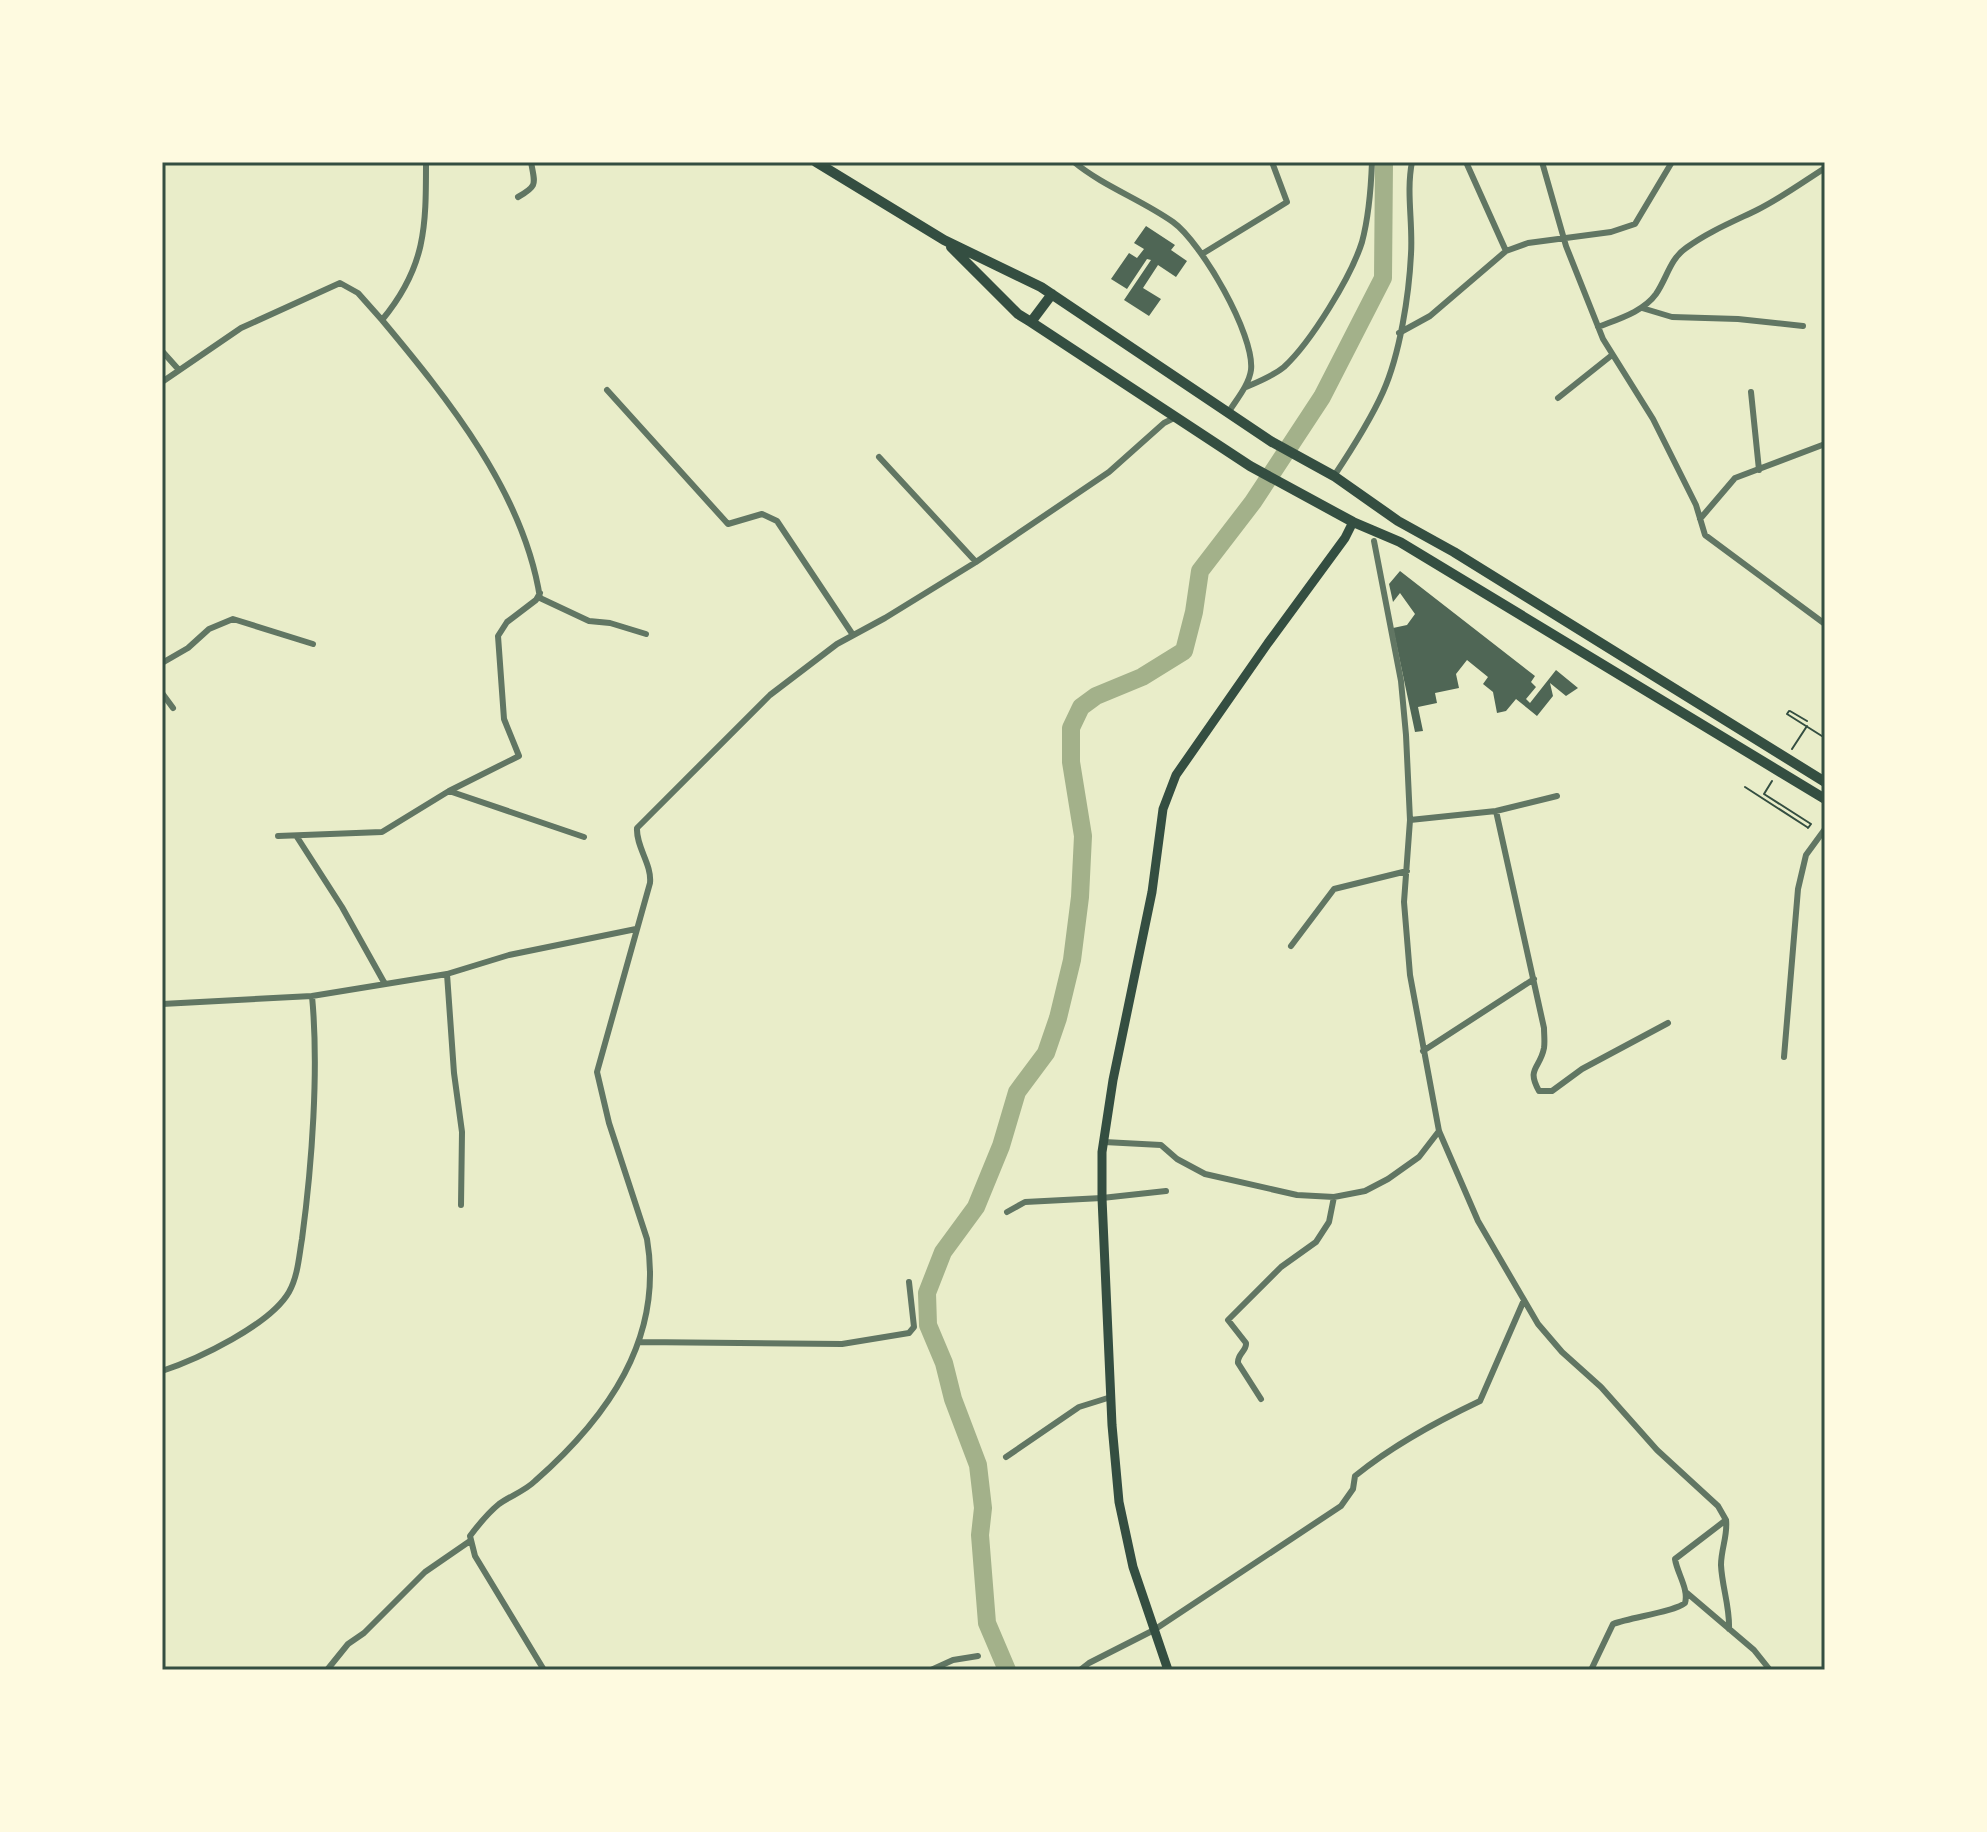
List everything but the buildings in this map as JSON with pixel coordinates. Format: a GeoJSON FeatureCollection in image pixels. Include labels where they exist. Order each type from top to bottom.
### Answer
{"type":"FeatureCollection","features":[{"type":"Feature","properties":{"kind":"highway"},"geometry":{"type":"LineString","coordinates":[[816,162],[944,240],[1052,294],[1272,442],[1334,476],[1398,521],[1454,552],[1825,782]]}},
{"type":"Feature","properties":{"kind":"highway"},"geometry":{"type":"LineString","coordinates":[[944,240],[1018,314],[1250,466],[1353,522],[1400,542],[1825,799]]}},
{"type":"Feature","properties":{"kind":"highway"},"geometry":{"type":"LineString","coordinates":[[1031,322],[1052,294]]}},
{"type":"Feature","properties":{"kind":"main road"},"geometry":{"type":"LineString","coordinates":[[1168,1670],[1133,1567],[1121,1514],[1111,1397],[1102,1198],[1104,1142],[1113,1080],[1152,892],[1168,792],[1176,775],[1345,538],[1353,522]]}},
{"type":"Feature","properties":{"kind":"street"},"geometry":{"type":"LineString","coordinates":[[382,320],[416,268],[425,222],[426,162]]}},
{"type":"Feature","properties":{"kind":"street"},"geometry":{"type":"LineString","coordinates":[[518,197],[533,189],[535,183],[531,162]]}},
{"type":"Feature","properties":{"kind":"street"},"geometry":{"type":"LineString","coordinates":[[1074,162],[1176,224],[1222,284],[1251,358],[1251,373],[1228,413]]}},
{"type":"Feature","properties":{"kind":"street"},"geometry":{"type":"LineString","coordinates":[[1202,254],[1287,202],[1272,162]]}},
{"type":"Feature","properties":{"kind":"street"},"geometry":{"type":"LineString","coordinates":[[1244,388],[1282,368],[1299,350],[1344,282],[1361,243],[1372,162]]}},
{"type":"Feature","properties":{"kind":"street"},"geometry":{"type":"LineString","coordinates":[[1334,476],[1389,376],[1411,255],[1409,178],[1412,162]]}},
{"type":"Feature","properties":{"kind":"street"},"geometry":{"type":"LineString","coordinates":[[1466,162],[1506,251]]}},
{"type":"Feature","properties":{"kind":"street"},"geometry":{"type":"LineString","coordinates":[[1542,162],[1564,240],[1598,327],[1653,419],[1690,493],[1705,535],[1825,624]]}},
{"type":"Feature","properties":{"kind":"street"},"geometry":{"type":"LineString","coordinates":[[1399,333],[1430,316],[1506,251],[1528,243],[1611,232],[1635,224],[1672,162]]}},
{"type":"Feature","properties":{"kind":"street"},"geometry":{"type":"LineString","coordinates":[[1598,327],[1642,308],[1656,294],[1675,256],[1687,247],[1722,225],[1784,195],[1825,168]]}},
{"type":"Feature","properties":{"kind":"street"},"geometry":{"type":"LineString","coordinates":[[162,382],[241,328],[340,283],[358,293],[382,320],[434,383],[486,458],[514,513],[539,583],[540,598],[589,621],[610,623],[646,634]]}},
{"type":"Feature","properties":{"kind":"street"},"geometry":{"type":"LineString","coordinates":[[1642,308],[1672,317],[1738,319],[1803,326]]}},
{"type":"Feature","properties":{"kind":"street"},"geometry":{"type":"LineString","coordinates":[[162,351],[179,370]]}},
{"type":"Feature","properties":{"kind":"street"},"geometry":{"type":"LineString","coordinates":[[1558,398],[1612,355]]}},
{"type":"Feature","properties":{"kind":"street"},"geometry":{"type":"LineString","coordinates":[[607,390],[728,524],[762,514],[777,521],[853,635]]}},
{"type":"Feature","properties":{"kind":"street"},"geometry":{"type":"LineString","coordinates":[[1751,392],[1759,470]]}},
{"type":"Feature","properties":{"kind":"street"},"geometry":{"type":"LineString","coordinates":[[544,1670],[475,1556],[470,1536],[500,1504],[532,1484],[599,1415],[625,1375],[640,1342],[651,1295],[650,1257],[609,1123],[597,1072],[651,875],[636,832],[640,824],[770,695],[837,644],[976,562],[1109,472],[1164,423],[1176,417]]}},
{"type":"Feature","properties":{"kind":"street"},"geometry":{"type":"LineString","coordinates":[[1700,519],[1735,478],[1825,444]]}},
{"type":"Feature","properties":{"kind":"street"},"geometry":{"type":"LineString","coordinates":[[879,457],[976,562]]}},
{"type":"Feature","properties":{"kind":"street"},"geometry":{"type":"LineString","coordinates":[[1374,541],[1401,681],[1410,820],[1404,902],[1410,975],[1439,1131],[1478,1221],[1538,1324],[1562,1352],[1601,1387],[1657,1450],[1718,1506],[1727,1529],[1721,1565],[1729,1607],[1729,1629]]}},
{"type":"Feature","properties":{"kind":"street"},"geometry":{"type":"LineString","coordinates":[[278,836],[382,832],[449,791],[519,756],[504,719],[498,636],[507,622],[536,600],[540,593]]}},
{"type":"Feature","properties":{"kind":"street"},"geometry":{"type":"LineString","coordinates":[[162,663],[188,648],[209,629],[233,619],[313,644]]}},
{"type":"Feature","properties":{"kind":"street"},"geometry":{"type":"LineString","coordinates":[[162,693],[173,708]]}},
{"type":"Feature","properties":{"kind":"street"},"geometry":{"type":"LineString","coordinates":[[449,791],[584,837]]}},
{"type":"Feature","properties":{"kind":"street"},"geometry":{"type":"LineString","coordinates":[[1410,820],[1496,811],[1557,796]]}},
{"type":"Feature","properties":{"kind":"street"},"geometry":{"type":"LineString","coordinates":[[1496,811],[1544,1028],[1544,1049],[1533,1071],[1533,1080],[1539,1091],[1552,1091],[1582,1069],[1668,1023]]}},
{"type":"Feature","properties":{"kind":"street"},"geometry":{"type":"LineString","coordinates":[[1784,1057],[1798,889],[1806,855],[1825,829]]}},
{"type":"Feature","properties":{"kind":"street"},"geometry":{"type":"LineString","coordinates":[[297,837],[342,907],[385,984]]}},
{"type":"Feature","properties":{"kind":"street"},"geometry":{"type":"LineString","coordinates":[[1291,946],[1334,889],[1407,871]]}},
{"type":"Feature","properties":{"kind":"street"},"geometry":{"type":"LineString","coordinates":[[162,1004],[312,996],[447,974],[509,955],[636,929]]}},
{"type":"Feature","properties":{"kind":"street"},"geometry":{"type":"LineString","coordinates":[[447,974],[462,1132],[461,1205]]}},
{"type":"Feature","properties":{"kind":"street"},"geometry":{"type":"LineString","coordinates":[[1423,1051],[1534,979]]}},
{"type":"Feature","properties":{"kind":"street"},"geometry":{"type":"LineString","coordinates":[[162,1371],[218,1348],[273,1311],[289,1293],[296,1275],[308,1196],[314,1074],[312,996]]}},
{"type":"Feature","properties":{"kind":"street"},"geometry":{"type":"LineString","coordinates":[[1104,1142],[1161,1145],[1177,1159],[1205,1174],[1297,1195],[1334,1197],[1365,1191],[1388,1179],[1419,1157],[1439,1131]]}},
{"type":"Feature","properties":{"kind":"street"},"geometry":{"type":"LineString","coordinates":[[1007,1212],[1025,1202],[1166,1191]]}},
{"type":"Feature","properties":{"kind":"street"},"geometry":{"type":"LineString","coordinates":[[1261,1399],[1238,1363],[1246,1343],[1228,1320],[1281,1267],[1316,1242],[1329,1222],[1334,1197]]}},
{"type":"Feature","properties":{"kind":"street"},"geometry":{"type":"LineString","coordinates":[[640,1342],[842,1344],[909,1333],[914,1327],[909,1282]]}},
{"type":"Feature","properties":{"kind":"street"},"geometry":{"type":"LineString","coordinates":[[1080,1670],[1154,1630],[1341,1506],[1353,1489],[1355,1476],[1366,1467],[1429,1425],[1480,1401],[1524,1300]]}},
{"type":"Feature","properties":{"kind":"street"},"geometry":{"type":"LineString","coordinates":[[1006,1457],[1079,1407],[1111,1397]]}},
{"type":"Feature","properties":{"kind":"street"},"geometry":{"type":"LineString","coordinates":[[1726,1520],[1677,1556],[1678,1575],[1687,1593],[1754,1650],[1770,1670]]}},
{"type":"Feature","properties":{"kind":"street"},"geometry":{"type":"LineString","coordinates":[[327,1670],[348,1644],[364,1633],[425,1572],[470,1541]]}},
{"type":"Feature","properties":{"kind":"street"},"geometry":{"type":"LineString","coordinates":[[1591,1670],[1613,1624],[1631,1617],[1681,1607],[1687,1593]]}},
{"type":"Feature","properties":{"kind":"street"},"geometry":{"type":"LineString","coordinates":[[931,1670],[944,1663],[978,1656]]}},
{"type":"Feature","properties":{"kind":"path"},"geometry":{"type":"LineString","coordinates":[[1807,721],[1789,711],[1787,714],[1825,738]]}},
{"type":"Feature","properties":{"kind":"path"},"geometry":{"type":"LineString","coordinates":[[1745,787],[1808,828],[1811,824],[1764,794]]}},
{"type":"Feature","properties":{"kind":"waterway"},"geometry":{"type":"LineString","coordinates":[[1007,1670],[987,1623],[980,1535],[983,1508],[978,1465],[928,1325],[927,1293],[943,1252],[976,1207],[1001,1146],[1017,1092],[1046,1053],[1058,1018],[1072,960],[1080,897],[1083,836],[1071,762],[1071,728],[1081,707],[1096,696],[1142,677],[1184,651],[1200,571],[1253,502],[1322,397],[1383,278],[1384,162]]}}]}
